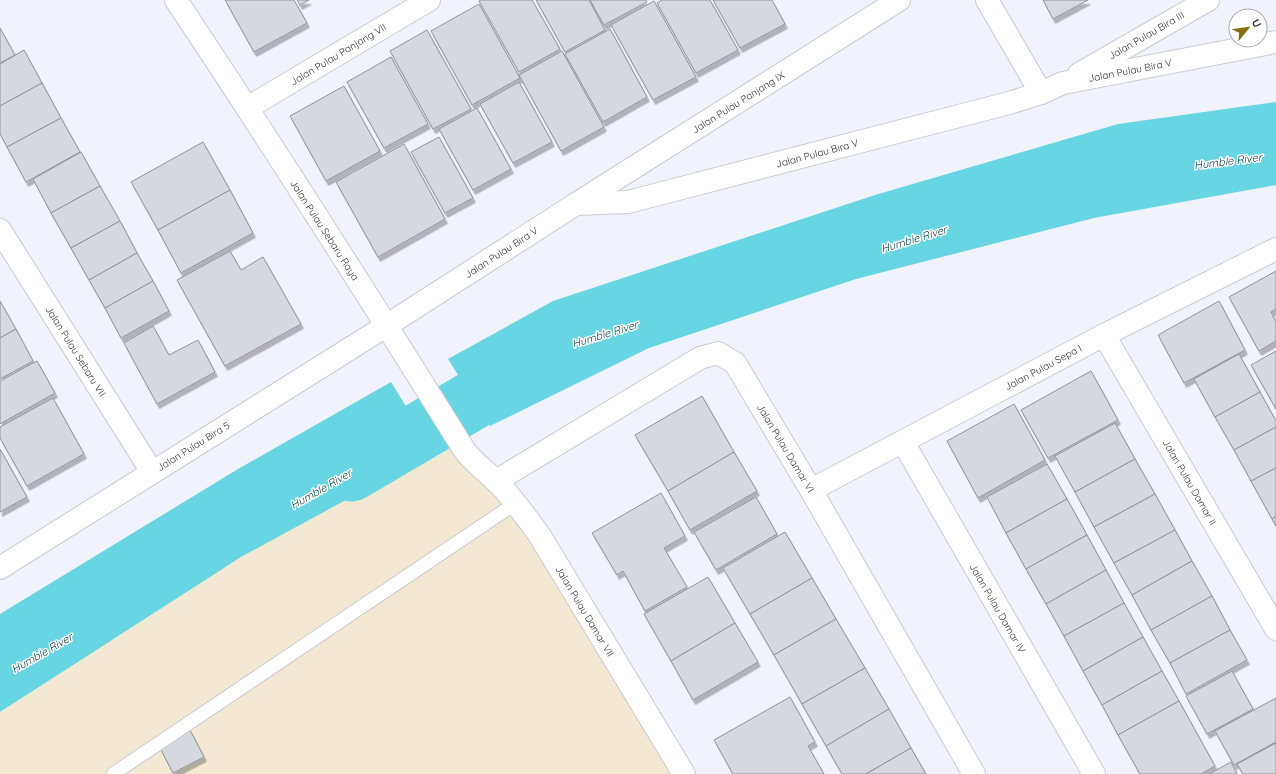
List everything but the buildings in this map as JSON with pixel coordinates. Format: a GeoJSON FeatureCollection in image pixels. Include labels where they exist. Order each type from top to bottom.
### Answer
{"type":"FeatureCollection","features":[{"type":"Feature","properties":{"kind":"street","name":"Jalan Pulau Sebaru Raya"},"geometry":{"type":"LineString","coordinates":[[176,0],[247,108],[468,456]]}},
{"type":"Feature","properties":{"kind":"street","name":"Jalan Pulau Panjang VII"},"geometry":{"type":"LineString","coordinates":[[247,108],[429,0]]}},
{"type":"Feature","properties":{"kind":"street","name":"Jalan Pulau Panjang IX"},"geometry":{"type":"LineString","coordinates":[[576,204],[899,0]]}},
{"type":"Feature","properties":{"kind":"street"},"geometry":{"type":"LineString","coordinates":[[987,0],[1041,93]]}},
{"type":"Feature","properties":{"kind":"street","name":"Jalan Pulau Bira III"},"geometry":{"type":"LineString","coordinates":[[1063,83],[1208,0]]}},
{"type":"Feature","properties":{"kind":"street","name":"Jalan Pulau Bira V"},"geometry":{"type":"LineString","coordinates":[[386,326],[576,204],[628,202],[1009,103],[1041,93],[1063,83],[1276,42]]}},
{"type":"Feature","properties":{"kind":"street","name":"Jalan Pulau Sebaru VII"},"geometry":{"type":"LineString","coordinates":[[0,230],[152,472]]}},
{"type":"Feature","properties":{"kind":"street","name":"Jalan Pulau Sepa I"},"geometry":{"type":"LineString","coordinates":[[811,490],[1104,335],[1276,249]]}},
{"type":"Feature","properties":{"kind":"street","name":"Jalan Pulau Bira 5"},"geometry":{"type":"LineString","coordinates":[[0,568],[386,326]]}},
{"type":"Feature","properties":{"kind":"street","name":"Jalan Pulau Damar II"},"geometry":{"type":"LineString","coordinates":[[1104,335],[1276,629]]}},
{"type":"Feature","properties":{"kind":"street","name":"Jalan Pulau Damar VI"},"geometry":{"type":"LineString","coordinates":[[496,481],[700,358],[718,354],[735,363],[811,490],[974,774]]}},
{"type":"Feature","properties":{"kind":"street","name":"Jalan Pulau Damar IV"},"geometry":{"type":"LineString","coordinates":[[903,442],[1094,774]]}},
{"type":"Feature","properties":{"kind":"street","name":"Jalan Pulau Damar VII"},"geometry":{"type":"LineString","coordinates":[[468,456],[496,481],[516,504],[540,536],[684,774]]}},
{"type":"Feature","properties":{"kind":"lane"},"geometry":{"type":"LineString","coordinates":[[113,774],[516,504]]}},
{"type":"Feature","properties":{"kind":"shaded area"},"geometry":{"type":"Polygon","coordinates":[[[444,421],[516,503],[687,774],[0,774],[0,686],[444,421]]]}},
{"type":"Feature","properties":{"kind":"water"},"geometry":{"type":"Polygon","coordinates":[[[1276,102],[1276,185],[1094,218],[856,279],[649,348],[490,426],[448,359],[553,301],[875,195],[1118,124],[1276,102]]]}},
{"type":"Feature","properties":{"kind":"water"},"geometry":{"type":"Polygon","coordinates":[[[391,382],[434,452],[241,557],[0,712],[0,614],[238,469],[391,382]]]}},
{"type":"Feature","properties":{"kind":"waterway","name":"Humble River"},"geometry":{"type":"LineString","coordinates":[[351,472],[545,358]]}}]}
